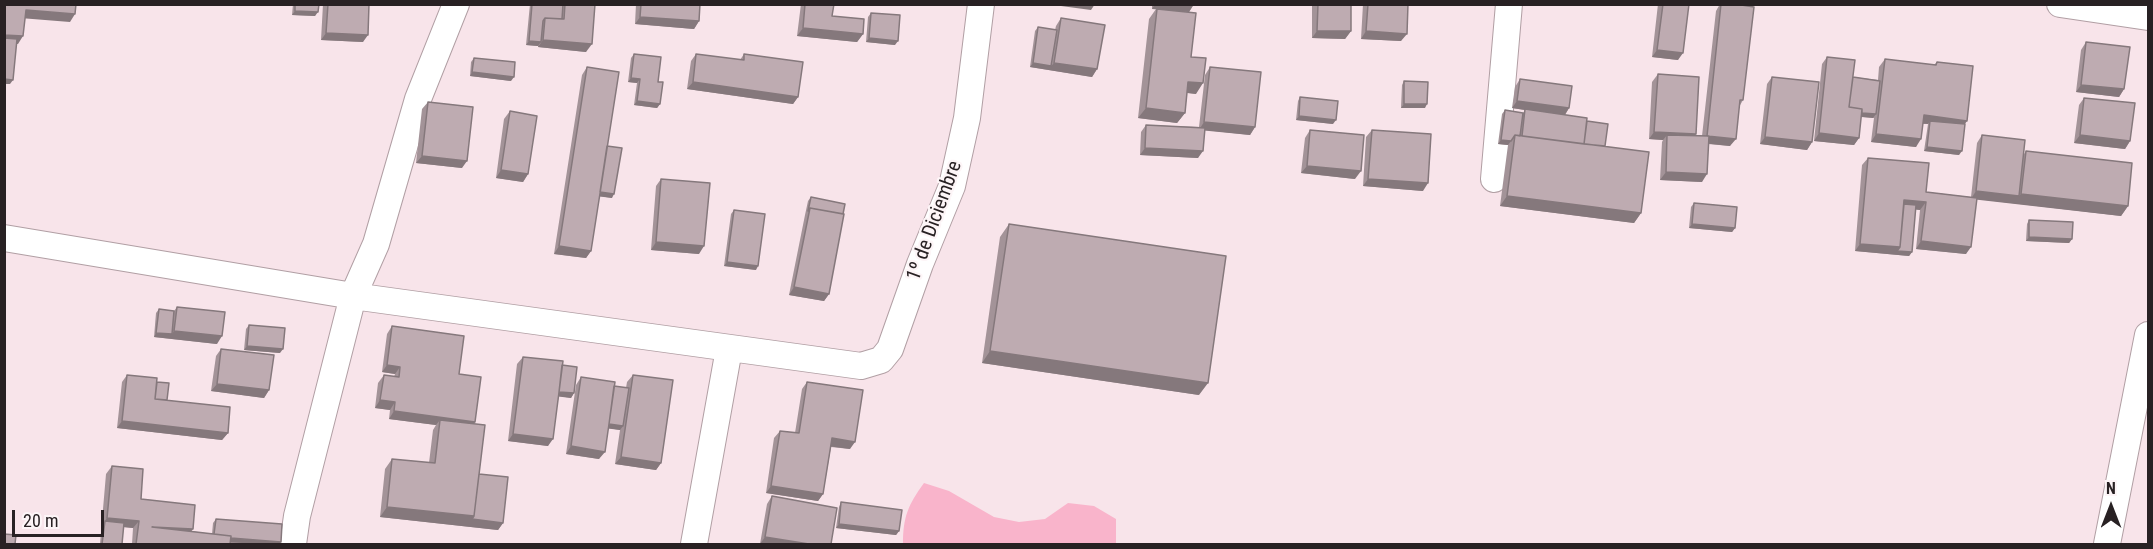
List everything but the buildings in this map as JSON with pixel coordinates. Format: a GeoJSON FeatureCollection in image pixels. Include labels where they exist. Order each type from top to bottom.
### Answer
{"type":"FeatureCollection","features":[{"type":"Feature","properties":{"kind":"street"},"geometry":{"type":"LineString","coordinates":[[293,544],[297,516],[353,296],[376,244],[418,99],[456,4]]}},
{"type":"Feature","properties":{"kind":"street","name":"1º de Diciembre"},"geometry":{"type":"LineString","coordinates":[[729,349],[861,366],[881,360],[890,349],[920,264],[952,186],[967,118],[981,4]]}},
{"type":"Feature","properties":{"kind":"street"},"geometry":{"type":"LineString","coordinates":[[1494,178],[1509,4]]}},
{"type":"Feature","properties":{"kind":"street"},"geometry":{"type":"LineString","coordinates":[[2060,4],[2148,17]]}},
{"type":"Feature","properties":{"kind":"street"},"geometry":{"type":"LineString","coordinates":[[4,238],[353,296],[729,349],[694,544]]}},
{"type":"Feature","properties":{"kind":"street"},"geometry":{"type":"LineString","coordinates":[[2107,544],[2148,335]]}},
{"type":"Feature","properties":{"kind":"shaded area"},"geometry":{"type":"Polygon","coordinates":[[[924,483],[949,491],[994,517],[1019,522],[1045,519],[1068,503],[1094,506],[1116,519],[1116,544],[903,544],[908,512],[924,483]]]}}]}
